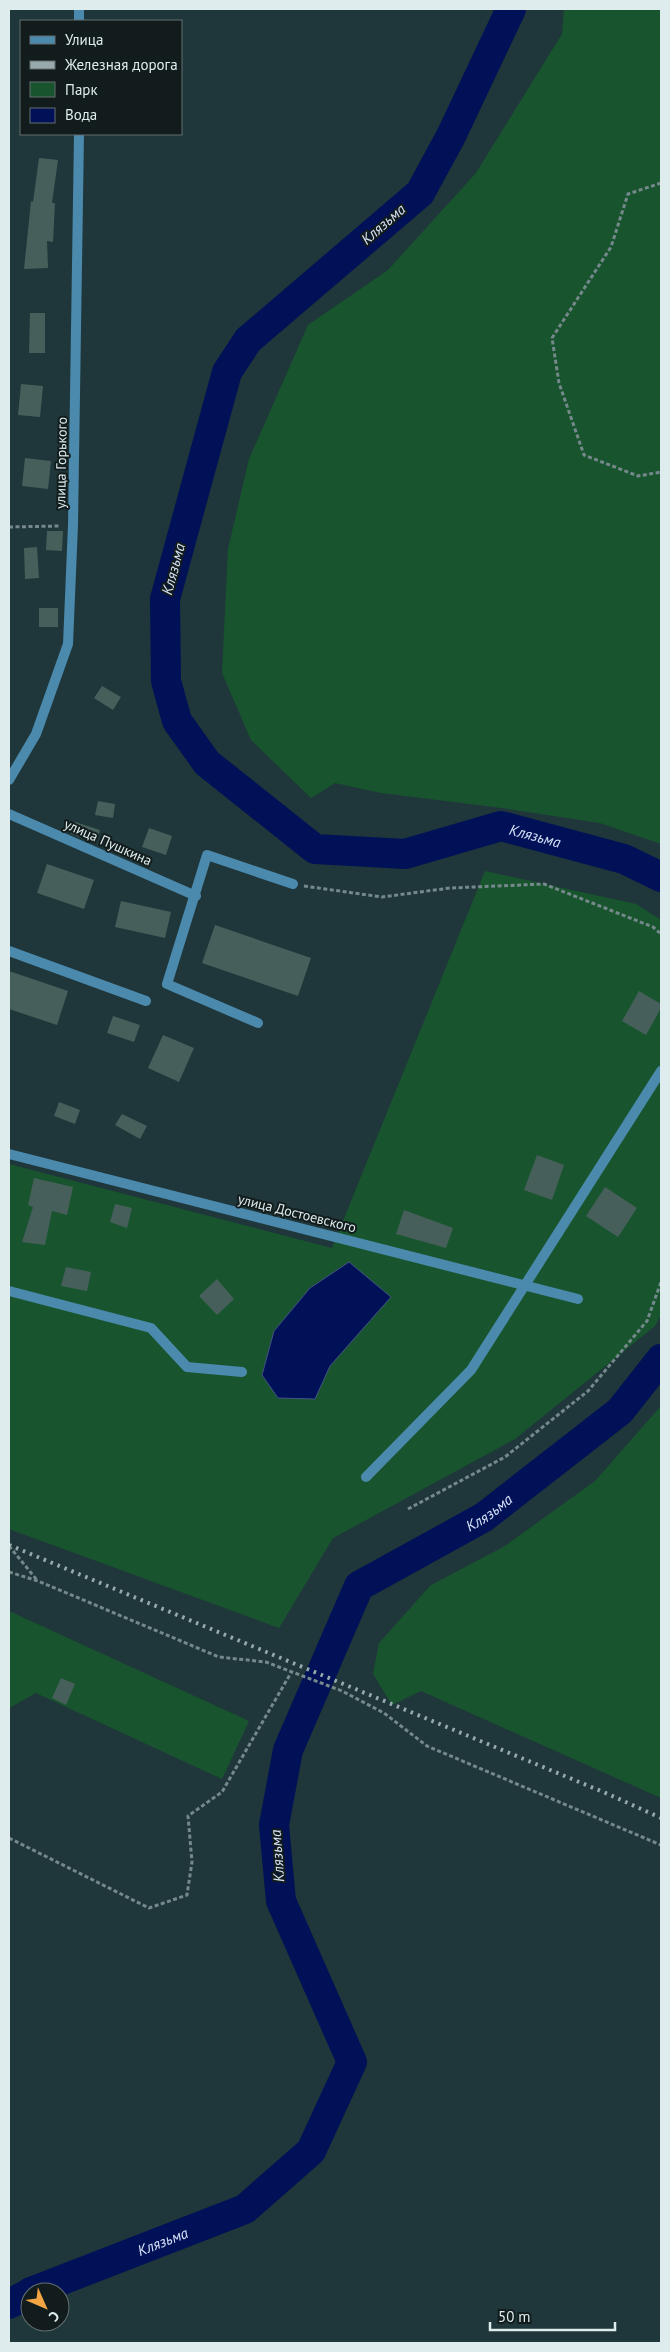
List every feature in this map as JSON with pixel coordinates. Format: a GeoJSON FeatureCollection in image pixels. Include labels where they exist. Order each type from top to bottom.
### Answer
{"type":"FeatureCollection","features":[{"type":"Feature","properties":{"kind":"street","name":"улица Горького"},"geometry":{"type":"LineString","coordinates":[[9,780],[36,734],[68,644],[73,525],[79,135]]}},
{"type":"Feature","properties":{"kind":"street","name":"улица Пушкина"},"geometry":{"type":"LineString","coordinates":[[9,814],[196,896]]}},
{"type":"Feature","properties":{"kind":"street"},"geometry":{"type":"LineString","coordinates":[[258,1023],[167,984],[208,855],[293,884]]}},
{"type":"Feature","properties":{"kind":"street"},"geometry":{"type":"LineString","coordinates":[[9,951],[146,1002]]}},
{"type":"Feature","properties":{"kind":"street"},"geometry":{"type":"LineString","coordinates":[[366,1476],[471,1370],[661,1071]]}},
{"type":"Feature","properties":{"kind":"street","name":"улица Достоевского"},"geometry":{"type":"LineString","coordinates":[[9,1154],[578,1299]]}},
{"type":"Feature","properties":{"kind":"street"},"geometry":{"type":"LineString","coordinates":[[9,1291],[151,1328],[187,1367],[242,1372]]}},
{"type":"Feature","properties":{"kind":"path"},"geometry":{"type":"LineString","coordinates":[[661,183],[628,194],[611,247],[552,338],[558,383],[584,456],[638,476],[661,472]]}},
{"type":"Feature","properties":{"kind":"path"},"geometry":{"type":"LineString","coordinates":[[9,527],[73,525]]}},
{"type":"Feature","properties":{"kind":"path"},"geometry":{"type":"LineString","coordinates":[[293,884],[382,897],[450,888],[544,884],[653,927],[661,934]]}},
{"type":"Feature","properties":{"kind":"path"},"geometry":{"type":"LineString","coordinates":[[408,1509],[505,1457],[588,1391],[647,1321],[661,1282]]}},
{"type":"Feature","properties":{"kind":"path"},"geometry":{"type":"LineString","coordinates":[[9,1546],[38,1580]]}},
{"type":"Feature","properties":{"kind":"path"},"geometry":{"type":"LineString","coordinates":[[9,1572],[38,1580],[218,1657],[266,1662],[300,1674],[384,1712],[427,1746],[661,1845]]}},
{"type":"Feature","properties":{"kind":"path"},"geometry":{"type":"LineString","coordinates":[[9,1838],[149,1908],[187,1895],[192,1862],[188,1816],[222,1792],[292,1671]]}},
{"type":"Feature","properties":{"kind":"green space"},"geometry":{"type":"Polygon","coordinates":[[[564,9],[661,9],[661,844],[600,823],[502,808],[381,793],[335,783],[311,798],[251,740],[222,673],[228,549],[249,459],[308,325],[388,270],[476,173],[562,34],[564,9]]]}},
{"type":"Feature","properties":{"kind":"green space"},"geometry":{"type":"Polygon","coordinates":[[[485,871],[636,904],[661,920],[661,1315],[655,1326],[515,1439],[333,1538],[279,1628],[9,1529],[9,1164],[332,1248],[485,871]]]}},
{"type":"Feature","properties":{"kind":"green space"},"geometry":{"type":"Polygon","coordinates":[[[661,1406],[661,1798],[421,1691],[392,1705],[373,1674],[379,1643],[431,1585],[505,1546],[595,1481],[661,1406]]]}},
{"type":"Feature","properties":{"kind":"green space"},"geometry":{"type":"Polygon","coordinates":[[[9,1611],[249,1721],[222,1779],[36,1693],[9,1708],[9,1611]]]}},
{"type":"Feature","properties":{"kind":"water"},"geometry":{"type":"Polygon","coordinates":[[[349,1262],[391,1297],[330,1366],[315,1399],[278,1398],[262,1375],[274,1331],[310,1288],[349,1262]]]}},
{"type":"Feature","properties":{"kind":"building"},"geometry":{"type":"Polygon","coordinates":[[[39,158],[58,160],[52,203],[55,203],[53,242],[47,241],[48,268],[24,269],[31,201],[33,202],[39,158]]]}},
{"type":"Feature","properties":{"kind":"building"},"geometry":{"type":"Polygon","coordinates":[[[30,313],[45,313],[45,353],[29,353],[30,313]]]}},
{"type":"Feature","properties":{"kind":"building"},"geometry":{"type":"Polygon","coordinates":[[[21,384],[43,386],[40,417],[18,415],[21,384]]]}},
{"type":"Feature","properties":{"kind":"building"},"geometry":{"type":"Polygon","coordinates":[[[25,458],[51,461],[48,489],[22,486],[25,458]]]}},
{"type":"Feature","properties":{"kind":"building"},"geometry":{"type":"Polygon","coordinates":[[[47,531],[63,531],[62,551],[46,550],[47,531]]]}},
{"type":"Feature","properties":{"kind":"building"},"geometry":{"type":"Polygon","coordinates":[[[37,547],[39,578],[25,579],[24,548],[37,547]]]}},
{"type":"Feature","properties":{"kind":"building"},"geometry":{"type":"Polygon","coordinates":[[[39,608],[58,608],[58,627],[39,627],[39,608]]]}},
{"type":"Feature","properties":{"kind":"building"},"geometry":{"type":"Polygon","coordinates":[[[102,686],[121,697],[113,710],[94,698],[102,686]]]}},
{"type":"Feature","properties":{"kind":"building"},"geometry":{"type":"Polygon","coordinates":[[[98,801],[115,804],[113,818],[95,815],[98,801]]]}},
{"type":"Feature","properties":{"kind":"building"},"geometry":{"type":"Polygon","coordinates":[[[75,822],[100,830],[96,843],[71,834],[75,822]]]}},
{"type":"Feature","properties":{"kind":"building"},"geometry":{"type":"Polygon","coordinates":[[[149,828],[172,836],[166,855],[142,847],[149,828]]]}},
{"type":"Feature","properties":{"kind":"building"},"geometry":{"type":"Polygon","coordinates":[[[47,864],[94,880],[84,909],[37,893],[47,864]]]}},
{"type":"Feature","properties":{"kind":"building"},"geometry":{"type":"Polygon","coordinates":[[[121,901],[171,912],[165,938],[115,927],[121,901]]]}},
{"type":"Feature","properties":{"kind":"building"},"geometry":{"type":"Polygon","coordinates":[[[215,925],[311,958],[298,996],[202,963],[215,925]]]}},
{"type":"Feature","properties":{"kind":"building"},"geometry":{"type":"Polygon","coordinates":[[[9,971],[68,991],[57,1025],[9,1009],[9,971]]]}},
{"type":"Feature","properties":{"kind":"building"},"geometry":{"type":"Polygon","coordinates":[[[639,991],[661,1004],[661,1008],[646,1035],[622,1021],[639,991]]]}},
{"type":"Feature","properties":{"kind":"building"},"geometry":{"type":"Polygon","coordinates":[[[113,1016],[140,1025],[134,1042],[107,1033],[113,1016]]]}},
{"type":"Feature","properties":{"kind":"building"},"geometry":{"type":"Polygon","coordinates":[[[163,1035],[194,1048],[179,1082],[148,1068],[163,1035]]]}},
{"type":"Feature","properties":{"kind":"building"},"geometry":{"type":"Polygon","coordinates":[[[59,1102],[80,1110],[75,1124],[54,1116],[59,1102]]]}},
{"type":"Feature","properties":{"kind":"building"},"geometry":{"type":"Polygon","coordinates":[[[122,1114],[147,1126],[140,1139],[115,1125],[122,1114]]]}},
{"type":"Feature","properties":{"kind":"building"},"geometry":{"type":"Polygon","coordinates":[[[537,1155],[564,1165],[552,1200],[524,1190],[537,1155]]]}},
{"type":"Feature","properties":{"kind":"building"},"geometry":{"type":"Polygon","coordinates":[[[34,1178],[73,1187],[67,1215],[52,1211],[45,1245],[22,1242],[33,1207],[28,1205],[34,1178]]]}},
{"type":"Feature","properties":{"kind":"building"},"geometry":{"type":"Polygon","coordinates":[[[605,1187],[637,1208],[618,1237],[586,1216],[605,1187]]]}},
{"type":"Feature","properties":{"kind":"building"},"geometry":{"type":"Polygon","coordinates":[[[115,1204],[132,1208],[127,1228],[110,1222],[115,1204]]]}},
{"type":"Feature","properties":{"kind":"building"},"geometry":{"type":"Polygon","coordinates":[[[404,1210],[453,1228],[446,1248],[396,1234],[404,1210]]]}},
{"type":"Feature","properties":{"kind":"building"},"geometry":{"type":"Polygon","coordinates":[[[66,1267],[91,1272],[87,1291],[61,1286],[66,1267]]]}},
{"type":"Feature","properties":{"kind":"building"},"geometry":{"type":"Polygon","coordinates":[[[217,1279],[234,1299],[217,1315],[199,1296],[217,1279]]]}},
{"type":"Feature","properties":{"kind":"building"},"geometry":{"type":"Polygon","coordinates":[[[61,1678],[75,1684],[66,1705],[52,1698],[61,1678]]]}},
{"type":"Feature","properties":{"kind":"waterway","name":"Клязьма"},"geometry":{"type":"LineString","coordinates":[[511,9],[451,136],[420,193],[248,340],[227,372],[165,599],[166,681],[177,721],[207,763],[315,849],[405,854],[501,826],[624,859],[661,877]]}},
{"type":"Feature","properties":{"kind":"waterway","name":"Клязьма"},"geometry":{"type":"LineString","coordinates":[[57,2282],[245,2209],[311,2151],[352,2062],[281,1901],[274,1825],[288,1750],[359,1586],[484,1517],[620,1411],[661,1359]]}},
{"type":"Feature","properties":{"kind":"waterway","name":"Клязьма"},"geometry":{"type":"LineString","coordinates":[[9,2304],[20,2298]]}},
{"type":"Feature","properties":{"kind":"railway"},"geometry":{"type":"LineString","coordinates":[[9,1545],[608,1794],[661,1818]]}}]}
